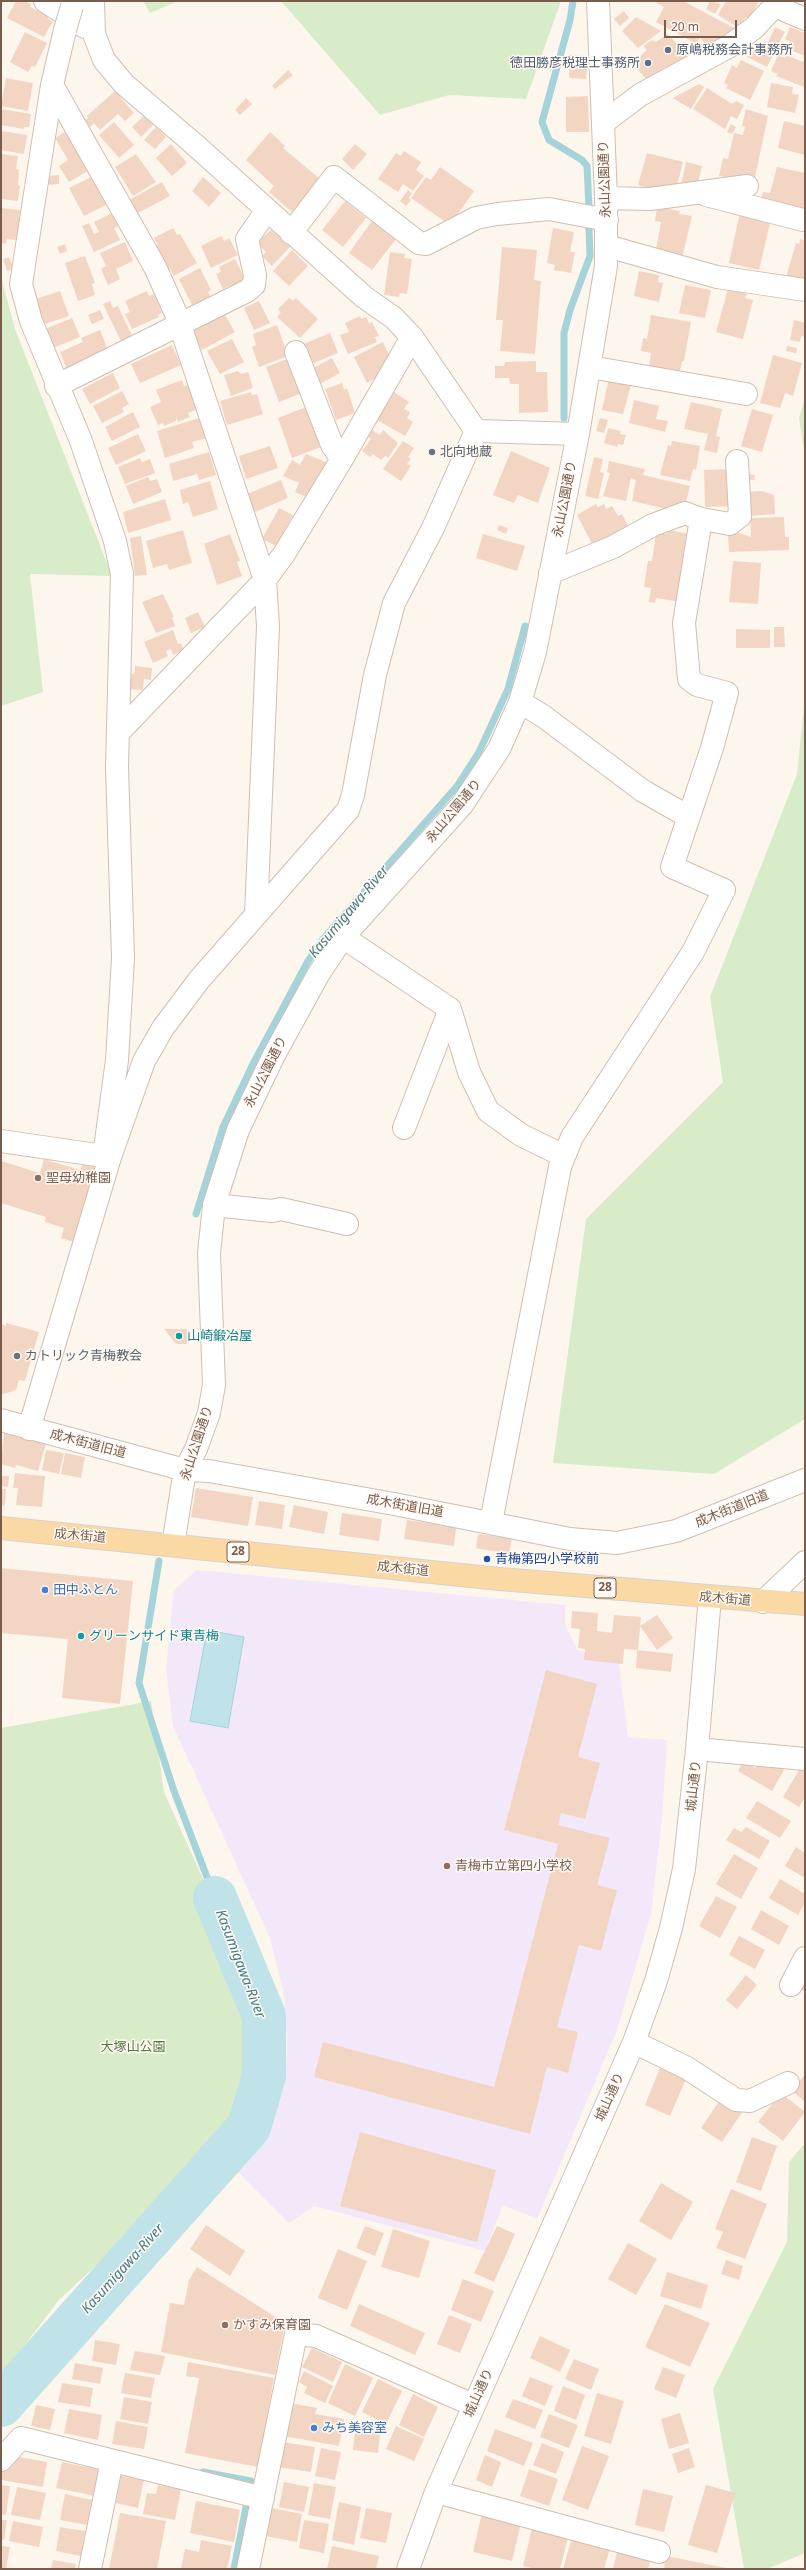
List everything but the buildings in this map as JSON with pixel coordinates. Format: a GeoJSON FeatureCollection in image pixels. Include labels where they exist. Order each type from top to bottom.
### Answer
{"type":"FeatureCollection","features":[{"type":"Feature","properties":{"kind":"main road","name":"成木街道"},"geometry":{"type":"LineString","coordinates":[[1,1528],[475,1576],[763,1602],[805,1604]]}},
{"type":"Feature","properties":{"kind":"street"},"geometry":{"type":"LineString","coordinates":[[45,1],[94,34]]}},
{"type":"Feature","properties":{"kind":"street"},"geometry":{"type":"LineString","coordinates":[[94,1],[94,34],[104,60],[124,84],[364,297],[394,318],[412,338],[476,431]]}},
{"type":"Feature","properties":{"kind":"street","name":"永山公園通り"},"geometry":{"type":"LineString","coordinates":[[174,1546],[185,1470],[196,1449],[209,1413],[214,1385],[209,1253],[214,1205],[238,1130],[296,1015],[343,937],[462,805],[499,749],[520,702],[535,652],[578,434],[605,274],[607,220],[598,1]]}},
{"type":"Feature","properties":{"kind":"street"},"geometry":{"type":"LineString","coordinates":[[602,123],[640,95],[728,47],[754,28],[778,2],[784,10],[805,18]]}},
{"type":"Feature","properties":{"kind":"street"},"geometry":{"type":"LineString","coordinates":[[73,4],[65,30],[52,85],[21,284],[31,321],[56,386],[81,441],[115,541],[122,574],[117,767],[123,958],[118,1060],[107,1156]]}},
{"type":"Feature","properties":{"kind":"street"},"geometry":{"type":"LineString","coordinates":[[52,85],[155,267],[180,324],[265,580],[268,626],[256,915]]}},
{"type":"Feature","properties":{"kind":"street"},"geometry":{"type":"LineString","coordinates":[[291,233],[334,177],[419,242],[426,244],[476,218],[497,214],[549,209],[607,220]]}},
{"type":"Feature","properties":{"kind":"street"},"geometry":{"type":"LineString","coordinates":[[606,198],[650,199],[747,186]]}},
{"type":"Feature","properties":{"kind":"street"},"geometry":{"type":"LineString","coordinates":[[701,193],[727,202],[803,220]]}},
{"type":"Feature","properties":{"kind":"street"},"geometry":{"type":"LineString","coordinates":[[56,386],[246,291],[254,285],[255,275],[247,239],[267,210]]}},
{"type":"Feature","properties":{"kind":"street"},"geometry":{"type":"LineString","coordinates":[[607,246],[717,277],[805,290]]}},
{"type":"Feature","properties":{"kind":"street"},"geometry":{"type":"LineString","coordinates":[[118,733],[265,580],[284,554],[342,459],[412,338]]}},
{"type":"Feature","properties":{"kind":"street"},"geometry":{"type":"LineString","coordinates":[[296,352],[332,445],[342,459]]}},
{"type":"Feature","properties":{"kind":"street"},"geometry":{"type":"LineString","coordinates":[[590,367],[746,394]]}},
{"type":"Feature","properties":{"kind":"street"},"geometry":{"type":"LineString","coordinates":[[476,431],[578,434]]}},
{"type":"Feature","properties":{"kind":"street"},"geometry":{"type":"LineString","coordinates":[[29,1429],[107,1156],[144,1061],[163,1028],[199,980],[348,810],[353,795],[375,675],[394,603],[433,528],[476,431]]}},
{"type":"Feature","properties":{"kind":"street"},"geometry":{"type":"LineString","coordinates":[[550,573],[613,547],[654,525],[685,513],[701,519],[730,524],[740,516],[737,461]]}},
{"type":"Feature","properties":{"kind":"street"},"geometry":{"type":"LineString","coordinates":[[491,1522],[538,1273],[560,1167],[564,1156],[572,1137],[693,952],[724,890],[672,868],[726,694],[697,685],[689,679],[684,624],[701,519]]}},
{"type":"Feature","properties":{"kind":"street"},"geometry":{"type":"LineString","coordinates":[[520,702],[543,716],[643,791],[689,817]]}},
{"type":"Feature","properties":{"kind":"street"},"geometry":{"type":"LineString","coordinates":[[343,937],[450,1009],[469,1072],[488,1111],[521,1135],[564,1156]]}},
{"type":"Feature","properties":{"kind":"street"},"geometry":{"type":"LineString","coordinates":[[404,1128],[450,1009]]}},
{"type":"Feature","properties":{"kind":"street"},"geometry":{"type":"LineString","coordinates":[[1,1141],[107,1156]]}},
{"type":"Feature","properties":{"kind":"street"},"geometry":{"type":"LineString","coordinates":[[214,1205],[272,1211],[282,1209],[347,1224]]}},
{"type":"Feature","properties":{"kind":"street","name":"成木街道旧道"},"geometry":{"type":"LineString","coordinates":[[1,1420],[29,1429],[185,1470],[209,1471],[491,1522],[570,1539],[617,1543],[676,1532],[805,1480]]}},
{"type":"Feature","properties":{"kind":"street"},"geometry":{"type":"LineString","coordinates":[[763,1602],[805,1562]]}},
{"type":"Feature","properties":{"kind":"street","name":"城山通り"},"geometry":{"type":"LineString","coordinates":[[408,2569],[436,2492],[634,2042],[656,1981],[671,1928],[685,1861],[697,1749],[710,1597]]}},
{"type":"Feature","properties":{"kind":"street"},"geometry":{"type":"LineString","coordinates":[[697,1749],[805,1760]]}},
{"type":"Feature","properties":{"kind":"street"},"geometry":{"type":"LineString","coordinates":[[790,1985],[805,1958]]}},
{"type":"Feature","properties":{"kind":"street"},"geometry":{"type":"LineString","coordinates":[[634,2042],[687,2068],[736,2100],[750,2101],[788,2083]]}},
{"type":"Feature","properties":{"kind":"street"},"geometry":{"type":"LineString","coordinates":[[248,2569],[255,2496],[296,2334],[316,2336],[473,2405]]}},
{"type":"Feature","properties":{"kind":"street"},"geometry":{"type":"LineString","coordinates":[[1,2460],[21,2438],[255,2496]]}},
{"type":"Feature","properties":{"kind":"street"},"geometry":{"type":"LineString","coordinates":[[90,2569],[112,2461]]}},
{"type":"Feature","properties":{"kind":"street"},"geometry":{"type":"LineString","coordinates":[[436,2492],[659,2552]]}},
{"type":"Feature","properties":{"kind":"shaded area","name":"青梅市立第四小学校"},"geometry":{"type":"Polygon","coordinates":[[[197,1570],[565,1605],[565,1625],[578,1651],[618,1655],[628,1737],[667,1740],[662,1819],[651,1914],[617,2030],[537,2219],[503,2205],[485,2251],[314,2206],[289,2223],[238,2172],[271,2125],[285,2084],[287,2044],[284,1995],[270,1938],[173,1726],[166,1669],[174,1590],[197,1570]]]}},
{"type":"Feature","properties":{"kind":"green space"},"geometry":{"type":"Polygon","coordinates":[[[143,1],[178,1],[150,13],[143,1]]]}},
{"type":"Feature","properties":{"kind":"green space"},"geometry":{"type":"Polygon","coordinates":[[[281,1],[561,1],[526,99],[449,95],[380,115],[281,1]]]}},
{"type":"Feature","properties":{"kind":"green space"},"geometry":{"type":"Polygon","coordinates":[[[1,277],[15,329],[112,576],[30,574],[43,692],[1,706],[1,277]]]}},
{"type":"Feature","properties":{"kind":"green space"},"geometry":{"type":"Polygon","coordinates":[[[805,398],[805,457],[799,418],[805,398]]]}},
{"type":"Feature","properties":{"kind":"green space"},"geometry":{"type":"Polygon","coordinates":[[[805,697],[805,1419],[714,1474],[553,1463],[586,1219],[723,1082],[710,997],[797,774],[805,697]]]}},
{"type":"Feature","properties":{"kind":"green space","name":"大塚山公園"},"geometry":{"type":"Polygon","coordinates":[[[151,1701],[164,1792],[269,2027],[264,2076],[244,2126],[58,2301],[1,2377],[1,1728],[151,1701]]]}},
{"type":"Feature","properties":{"kind":"green space"},"geometry":{"type":"Polygon","coordinates":[[[805,2143],[805,2553],[767,2569],[744,2569],[713,2389],[787,2242],[789,2162],[805,2143]]]}},
{"type":"Feature","properties":{"kind":"water"},"geometry":{"type":"Polygon","coordinates":[[[207,1630],[244,1637],[228,1728],[190,1721],[207,1630]]]}},
{"type":"Feature","properties":{"kind":"waterway","name":"Kasumigawa-River"},"geometry":{"type":"LineString","coordinates":[[573,1],[570,20],[542,122],[549,140],[582,160],[587,166],[589,208]]}},
{"type":"Feature","properties":{"kind":"waterway","name":"Kasumigawa-River"},"geometry":{"type":"LineString","coordinates":[[564,418],[564,333],[570,310],[590,256],[589,228]]}},
{"type":"Feature","properties":{"kind":"waterway","name":"Kasumigawa-River"},"geometry":{"type":"LineString","coordinates":[[196,1214],[223,1127],[252,1066],[308,961],[323,939],[458,785],[479,752],[508,689],[525,626]]}},
{"type":"Feature","properties":{"kind":"waterway","name":"Kasumigawa-River"},"geometry":{"type":"LineString","coordinates":[[159,1561],[139,1683],[174,1791],[215,1898]]}},
{"type":"Feature","properties":{"kind":"waterway","name":"Kasumigawa-River"},"geometry":{"type":"LineString","coordinates":[[1,2405],[249,2127],[264,2076],[264,2016],[215,1898]]}},
{"type":"Feature","properties":{"kind":"waterway"},"geometry":{"type":"LineString","coordinates":[[203,2472],[251,2481],[234,2569]]}},
{"type":"Feature","properties":{"kind":"place","name":"原嶋税務会計事務所"},"geometry":{"type":"Point","coordinates":[668,50]}},
{"type":"Feature","properties":{"kind":"place","name":"徳田勝彦税理士事務所"},"geometry":{"type":"Point","coordinates":[648,63]}},
{"type":"Feature","properties":{"kind":"place","name":"北向地蔵"},"geometry":{"type":"Point","coordinates":[432,452]}},
{"type":"Feature","properties":{"kind":"place","name":"聖母幼稚園"},"geometry":{"type":"Point","coordinates":[38,1178]}},
{"type":"Feature","properties":{"kind":"place","name":"山崎鍛冶屋"},"geometry":{"type":"Point","coordinates":[179,1336]}},
{"type":"Feature","properties":{"kind":"place","name":"カトリック青梅教会"},"geometry":{"type":"Point","coordinates":[17,1356]}},
{"type":"Feature","properties":{"kind":"place","name":"青梅第四小学校前"},"geometry":{"type":"Point","coordinates":[487,1559]}},
{"type":"Feature","properties":{"kind":"place","name":"田中ふとん"},"geometry":{"type":"Point","coordinates":[45,1590]}},
{"type":"Feature","properties":{"kind":"place","name":"グリーンサイド東青梅"},"geometry":{"type":"Point","coordinates":[81,1636]}},
{"type":"Feature","properties":{"kind":"place","name":"青梅市立第四小学校"},"geometry":{"type":"Point","coordinates":[447,1866]}},
{"type":"Feature","properties":{"kind":"place","name":"かすみ保育園"},"geometry":{"type":"Point","coordinates":[225,2325]}},
{"type":"Feature","properties":{"kind":"place","name":"みち美容室"},"geometry":{"type":"Point","coordinates":[314,2428]}}]}
